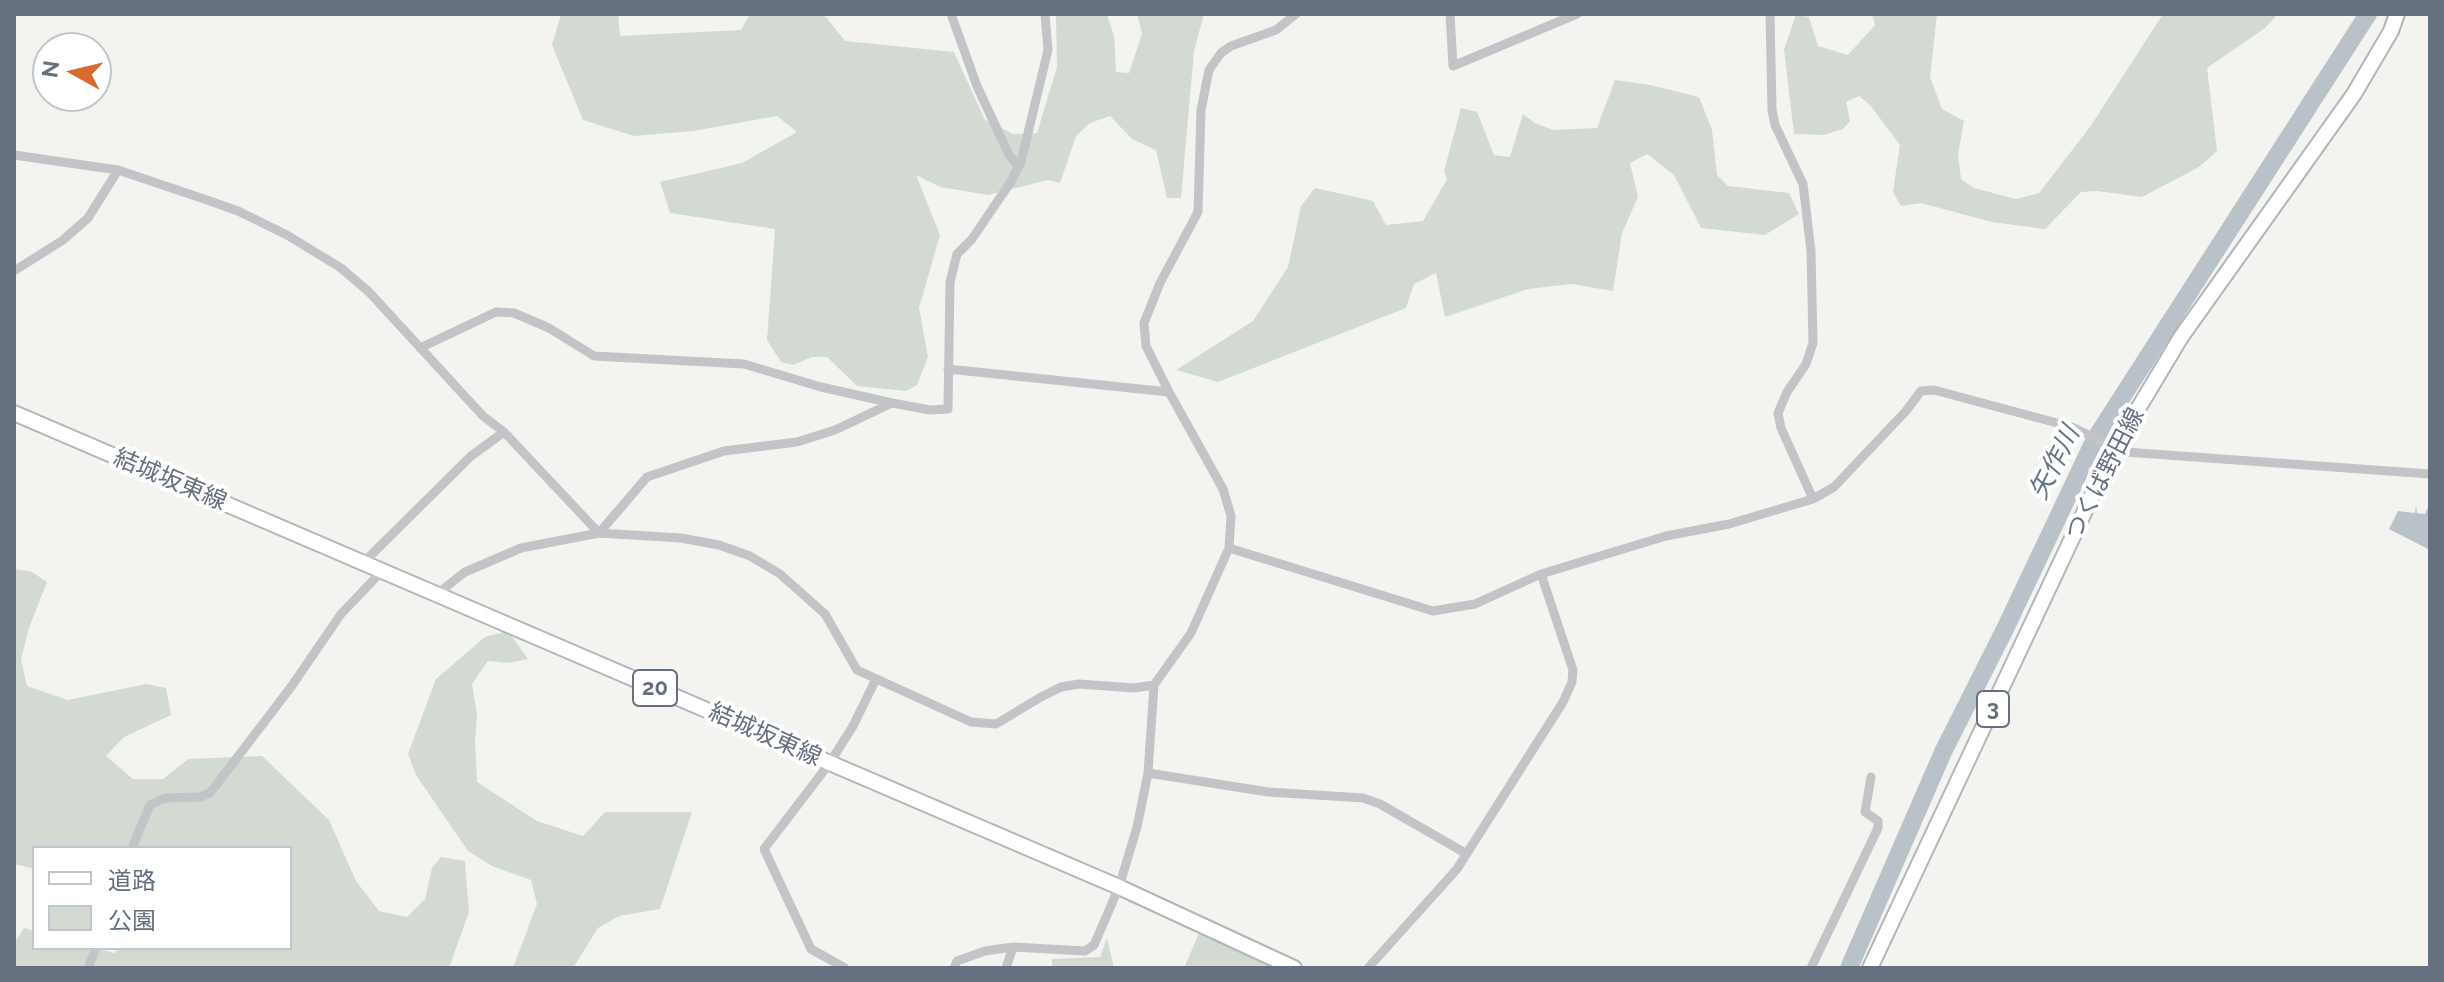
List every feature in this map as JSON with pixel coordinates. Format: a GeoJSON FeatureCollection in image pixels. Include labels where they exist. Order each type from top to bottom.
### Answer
{"type":"FeatureCollection","features":[{"type":"Feature","properties":{"kind":"main road","name":"つくば野田線"},"geometry":{"type":"LineString","coordinates":[[1870,968],[2110,446],[2181,337],[2354,94],[2391,31],[2397,14]]}},
{"type":"Feature","properties":{"kind":"main road","name":"結城坂東線"},"geometry":{"type":"LineString","coordinates":[[14,413],[1119,887],[1294,968]]}},
{"type":"Feature","properties":{"kind":"street"},"geometry":{"type":"LineString","coordinates":[[951,14],[977,86],[1009,155],[1017,165]]}},
{"type":"Feature","properties":{"kind":"street"},"geometry":{"type":"LineString","coordinates":[[420,348],[496,312],[514,313],[534,319],[594,356],[744,364],[821,387],[892,403],[930,410],[948,409],[950,282],[957,254],[972,239],[1021,162],[1048,50],[1045,14]]}},
{"type":"Feature","properties":{"kind":"street"},"geometry":{"type":"LineString","coordinates":[[954,968],[957,961],[985,951],[1013,947],[1085,951],[1094,945],[1119,887],[1137,827],[1148,773],[1154,685],[1191,633],[1229,548],[1231,516],[1229,502],[1146,346],[1144,323],[1160,283],[1198,212],[1201,110],[1209,70],[1221,53],[1231,46],[1276,30],[1296,14]]}},
{"type":"Feature","properties":{"kind":"street"},"geometry":{"type":"LineString","coordinates":[[1450,14],[1453,66],[1577,14]]}},
{"type":"Feature","properties":{"kind":"street"},"geometry":{"type":"LineString","coordinates":[[1770,14],[1772,110],[1775,125],[1803,184],[1811,251],[1813,343],[1806,364],[1787,392],[1778,413],[1781,428],[1813,499]]}},
{"type":"Feature","properties":{"kind":"street"},"geometry":{"type":"LineString","coordinates":[[14,155],[118,170],[238,211],[310,248],[341,268],[369,292],[483,416],[504,432],[599,533]]}},
{"type":"Feature","properties":{"kind":"street"},"geometry":{"type":"LineString","coordinates":[[14,271],[63,240],[88,218],[118,170]]}},
{"type":"Feature","properties":{"kind":"street"},"geometry":{"type":"LineString","coordinates":[[948,369],[1169,392]]}},
{"type":"Feature","properties":{"kind":"street"},"geometry":{"type":"LineString","coordinates":[[1229,548],[1433,611],[1475,604],[1541,574],[1666,536],[1729,524],[1813,499],[1834,487],[1921,391],[1934,390],[2055,422],[2110,446],[2149,455],[2430,474]]}},
{"type":"Feature","properties":{"kind":"street"},"geometry":{"type":"LineString","coordinates":[[599,533],[647,477],[724,451],[797,442],[835,430],[892,403]]}},
{"type":"Feature","properties":{"kind":"street"},"geometry":{"type":"LineString","coordinates":[[363,563],[471,456],[504,432]]}},
{"type":"Feature","properties":{"kind":"street"},"geometry":{"type":"LineString","coordinates":[[437,594],[465,572],[521,548],[599,533],[681,538],[719,545],[750,556],[780,574],[825,614],[857,670],[971,722],[996,724],[1061,687],[1079,684],[1134,688],[1154,685]]}},
{"type":"Feature","properties":{"kind":"street"},"geometry":{"type":"LineString","coordinates":[[133,846],[150,805],[165,798],[200,797],[210,793],[291,687],[341,614],[382,571]]}},
{"type":"Feature","properties":{"kind":"street"},"geometry":{"type":"LineString","coordinates":[[1368,968],[1450,879],[1563,702],[1572,682],[1573,670],[1541,574]]}},
{"type":"Feature","properties":{"kind":"street"},"geometry":{"type":"LineString","coordinates":[[845,968],[811,949],[764,849],[829,764],[853,726],[876,679]]}},
{"type":"Feature","properties":{"kind":"street"},"geometry":{"type":"LineString","coordinates":[[1148,773],[1268,792],[1363,798],[1380,804],[1467,854]]}},
{"type":"Feature","properties":{"kind":"street"},"geometry":{"type":"LineString","coordinates":[[1811,968],[1878,828],[1875,818],[1865,812],[1871,777]]}},
{"type":"Feature","properties":{"kind":"street"},"geometry":{"type":"LineString","coordinates":[[1006,968],[1013,947]]}},
{"type":"Feature","properties":{"kind":"green space"},"geometry":{"type":"Polygon","coordinates":[[[561,14],[618,14],[620,36],[741,30],[750,14],[819,14],[826,17],[845,41],[954,52],[985,120],[1013,134],[1037,133],[1057,67],[1056,14],[1107,14],[1114,36],[1116,72],[1129,73],[1142,34],[1137,14],[1204,14],[1194,51],[1181,198],[1167,198],[1156,150],[1132,139],[1110,116],[1090,123],[1076,136],[1060,183],[1048,180],[988,195],[940,187],[916,175],[940,235],[919,308],[928,357],[917,385],[906,391],[857,386],[827,357],[812,357],[793,365],[781,362],[767,340],[775,229],[670,213],[660,182],[742,163],[797,132],[777,116],[693,131],[634,136],[583,120],[552,45],[561,14]]]}},
{"type":"Feature","properties":{"kind":"green space"},"geometry":{"type":"Polygon","coordinates":[[[1868,14],[1937,14],[1930,77],[1942,109],[1964,121],[1958,154],[1961,179],[1974,188],[2016,199],[2039,193],[2090,127],[2163,14],[2278,14],[2265,28],[2207,68],[2217,151],[2199,167],[2142,197],[2081,192],[2045,229],[1992,222],[1921,203],[1901,206],[1893,192],[1900,145],[1870,105],[1859,96],[1846,102],[1850,121],[1843,129],[1824,135],[1794,134],[1784,49],[1796,15],[1809,17],[1818,46],[1848,55],[1875,25],[1873,17],[1868,14]]]}},
{"type":"Feature","properties":{"kind":"green space"},"geometry":{"type":"Polygon","coordinates":[[[1615,80],[1699,97],[1712,130],[1717,175],[1728,186],[1789,193],[1799,214],[1765,235],[1701,228],[1674,175],[1647,154],[1630,163],[1638,197],[1622,233],[1613,291],[1572,284],[1528,289],[1445,317],[1436,273],[1414,284],[1406,308],[1218,382],[1176,370],[1253,321],[1288,267],[1301,206],[1315,188],[1373,201],[1386,225],[1423,221],[1447,179],[1444,171],[1461,108],[1477,112],[1494,155],[1510,157],[1523,114],[1553,130],[1597,128],[1615,80]]]}},
{"type":"Feature","properties":{"kind":"green space"},"geometry":{"type":"Polygon","coordinates":[[[14,569],[32,572],[47,582],[21,659],[27,686],[68,700],[146,684],[166,688],[171,715],[124,737],[106,756],[133,779],[163,779],[188,759],[262,756],[329,820],[356,881],[379,911],[407,917],[425,899],[432,868],[441,857],[465,861],[469,912],[449,968],[14,968],[14,943],[24,928],[32,930],[32,950],[103,950],[114,953],[118,950],[292,950],[292,846],[32,846],[32,868],[14,864],[14,569]]]}},
{"type":"Feature","properties":{"kind":"green space"},"geometry":{"type":"Polygon","coordinates":[[[508,631],[528,659],[509,663],[488,661],[472,684],[477,714],[477,782],[537,821],[583,836],[605,812],[692,812],[660,909],[619,916],[598,928],[573,968],[513,968],[537,904],[531,880],[492,866],[468,851],[416,775],[408,754],[436,679],[485,637],[508,631]]]}},
{"type":"Feature","properties":{"kind":"green space"},"geometry":{"type":"Polygon","coordinates":[[[1200,931],[1278,968],[1184,968],[1200,931]]]}},
{"type":"Feature","properties":{"kind":"green space"},"geometry":{"type":"Polygon","coordinates":[[[1107,938],[1114,968],[1052,968],[1052,959],[1100,957],[1107,938]]]}},
{"type":"Feature","properties":{"kind":"shaded area"},"geometry":{"type":"Polygon","coordinates":[[[2416,507],[2417,513],[2425,514],[2428,507],[2430,550],[2389,529],[2398,511],[2415,513],[2416,507]]]}},
{"type":"Feature","properties":{"kind":"waterway","name":"矢作川"},"geometry":{"type":"LineString","coordinates":[[1849,968],[1943,752],[2095,439],[2368,14]]}}]}
